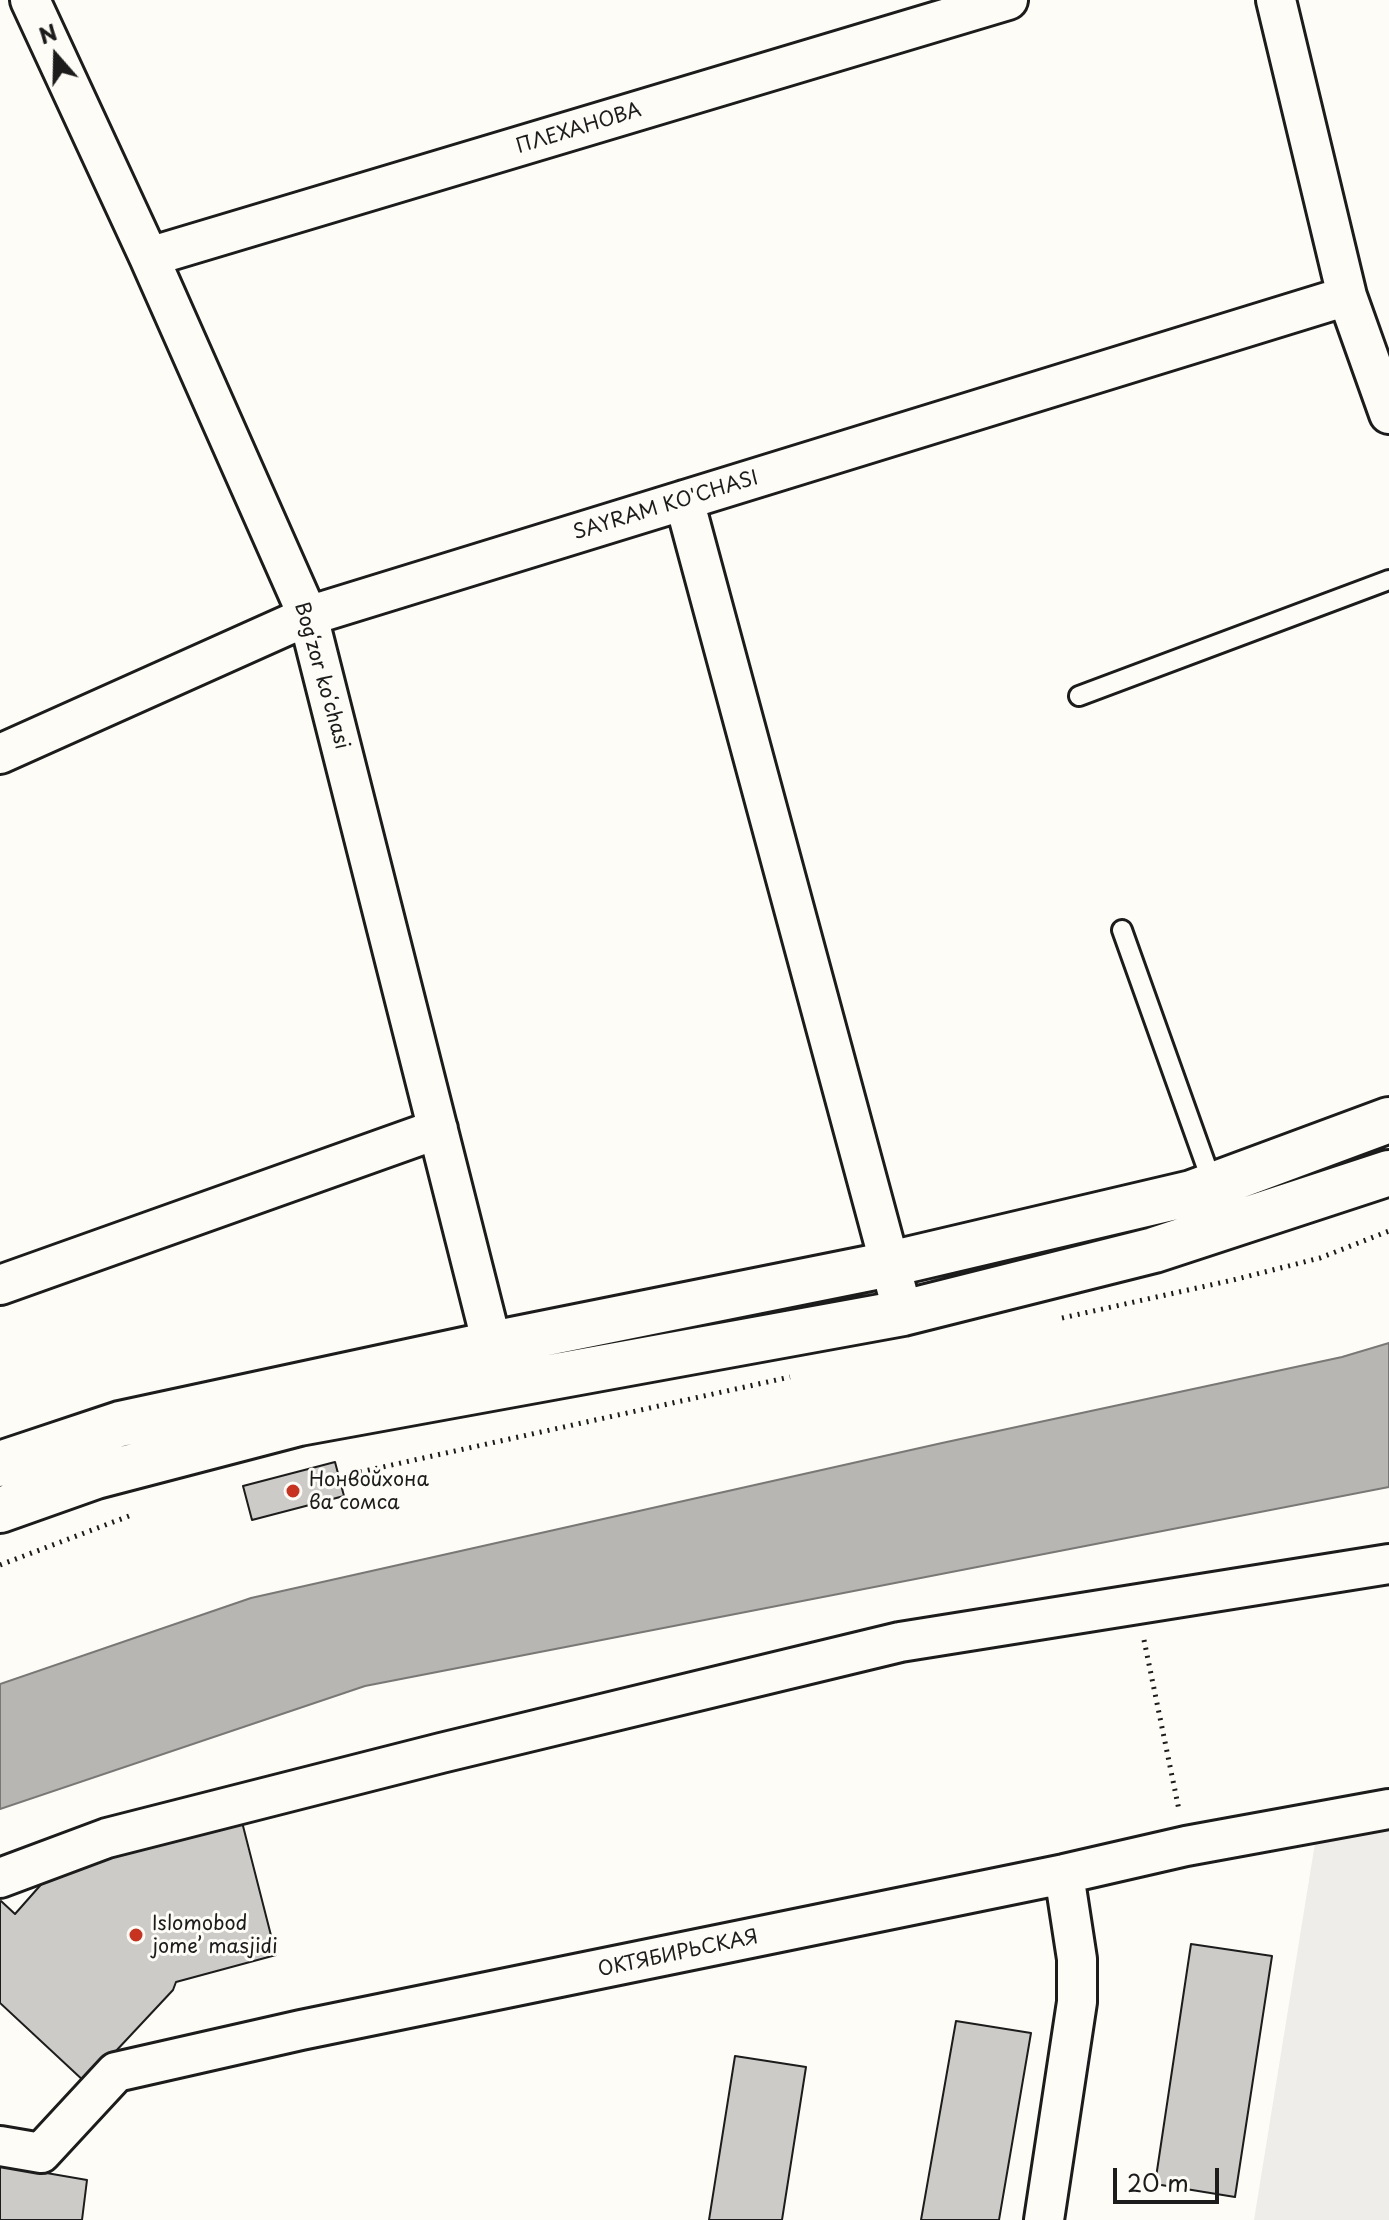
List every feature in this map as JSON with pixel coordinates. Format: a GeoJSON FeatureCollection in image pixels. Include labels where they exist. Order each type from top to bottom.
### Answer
{"type":"FeatureCollection","features":[{"type":"Feature","properties":{"kind":"main road"},"geometry":{"type":"LineString","coordinates":[[0,1464],[120,1424],[492,1344],[890,1264],[1192,1193],[1389,1120]]}},
{"type":"Feature","properties":{"kind":"main road"},"geometry":{"type":"LineString","coordinates":[[0,1510],[96,1476],[299,1423],[903,1313],[1154,1250],[1389,1173]]}},
{"type":"Feature","properties":{"kind":"street","name":"Bogʻzor koʻchasi"},"geometry":{"type":"LineString","coordinates":[[30,0],[149,257],[308,616],[492,1344]]}},
{"type":"Feature","properties":{"kind":"street","name":"ПЛЕХАНОВА"},"geometry":{"type":"LineString","coordinates":[[149,257],[1008,0]]}},
{"type":"Feature","properties":{"kind":"street"},"geometry":{"type":"LineString","coordinates":[[1276,0],[1347,296],[1389,414]]}},
{"type":"Feature","properties":{"kind":"street","name":"SAYRAM KO'CHASI"},"geometry":{"type":"LineString","coordinates":[[0,754],[308,616],[1347,296]]}},
{"type":"Feature","properties":{"kind":"street"},"geometry":{"type":"LineString","coordinates":[[684,500],[903,1313]]}},
{"type":"Feature","properties":{"kind":"street"},"geometry":{"type":"LineString","coordinates":[[0,1285],[438,1129]]}},
{"type":"Feature","properties":{"kind":"street"},"geometry":{"type":"LineString","coordinates":[[0,1878],[122,1834],[900,1642],[1389,1564]]}},
{"type":"Feature","properties":{"kind":"street","name":"ОКТЯБИРЬСКАЯ"},"geometry":{"type":"LineString","coordinates":[[0,2146],[41,2153],[116,2072],[301,2030],[1064,1874],[1186,1846],[1389,1809]]}},
{"type":"Feature","properties":{"kind":"street"},"geometry":{"type":"LineString","coordinates":[[1044,2220],[1077,2002],[1077,1959],[1064,1874]]}},
{"type":"Feature","properties":{"kind":"lane"},"geometry":{"type":"LineString","coordinates":[[1079,696],[1389,580]]}},
{"type":"Feature","properties":{"kind":"lane"},"geometry":{"type":"LineString","coordinates":[[1122,930],[1213,1185]]}},
{"type":"Feature","properties":{"kind":"path"},"geometry":{"type":"LineString","coordinates":[[0,1565],[129,1516]]}},
{"type":"Feature","properties":{"kind":"path"},"geometry":{"type":"LineString","coordinates":[[1137,1605],[1186,1846]]}},
{"type":"Feature","properties":{"kind":"shaded area"},"geometry":{"type":"Polygon","coordinates":[[[1389,1343],[1389,1487],[365,1686],[0,1809],[0,1684],[251,1598],[1342,1357],[1389,1343]]]}},
{"type":"Feature","properties":{"kind":"shaded area"},"geometry":{"type":"Polygon","coordinates":[[[1389,1795],[1389,2220],[1254,2220],[1321,1806],[1389,1795]]]}},
{"type":"Feature","properties":{"kind":"building","name":"Нонвойхона ва сомса"},"geometry":{"type":"Polygon","coordinates":[[[335,1462],[344,1496],[252,1520],[243,1486],[335,1462]]]}},
{"type":"Feature","properties":{"kind":"building","name":"Islomobod jome’ masjidi"},"geometry":{"type":"Polygon","coordinates":[[[242,1822],[276,1955],[176,1982],[173,1990],[86,2083],[0,2003],[0,1902],[15,1914],[53,1871],[242,1822]]]}},
{"type":"Feature","properties":{"kind":"building"},"geometry":{"type":"Polygon","coordinates":[[[1191,1944],[1272,1956],[1235,2197],[1155,2184],[1191,1944]]]}},
{"type":"Feature","properties":{"kind":"building"},"geometry":{"type":"Polygon","coordinates":[[[956,2021],[1031,2033],[999,2220],[921,2220],[956,2021]]]}},
{"type":"Feature","properties":{"kind":"building"},"geometry":{"type":"Polygon","coordinates":[[[735,2056],[806,2067],[782,2220],[709,2220],[735,2056]]]}},
{"type":"Feature","properties":{"kind":"building"},"geometry":{"type":"Polygon","coordinates":[[[0,2165],[87,2180],[82,2220],[0,2220],[0,2165]]]}},
{"type":"Feature","properties":{"kind":"place","name":"Нонвойхона ва сомса"},"geometry":{"type":"Point","coordinates":[293,1491]}},
{"type":"Feature","properties":{"kind":"place","name":"Islomobod jome’ masjidi"},"geometry":{"type":"Point","coordinates":[136,1935]}}]}
